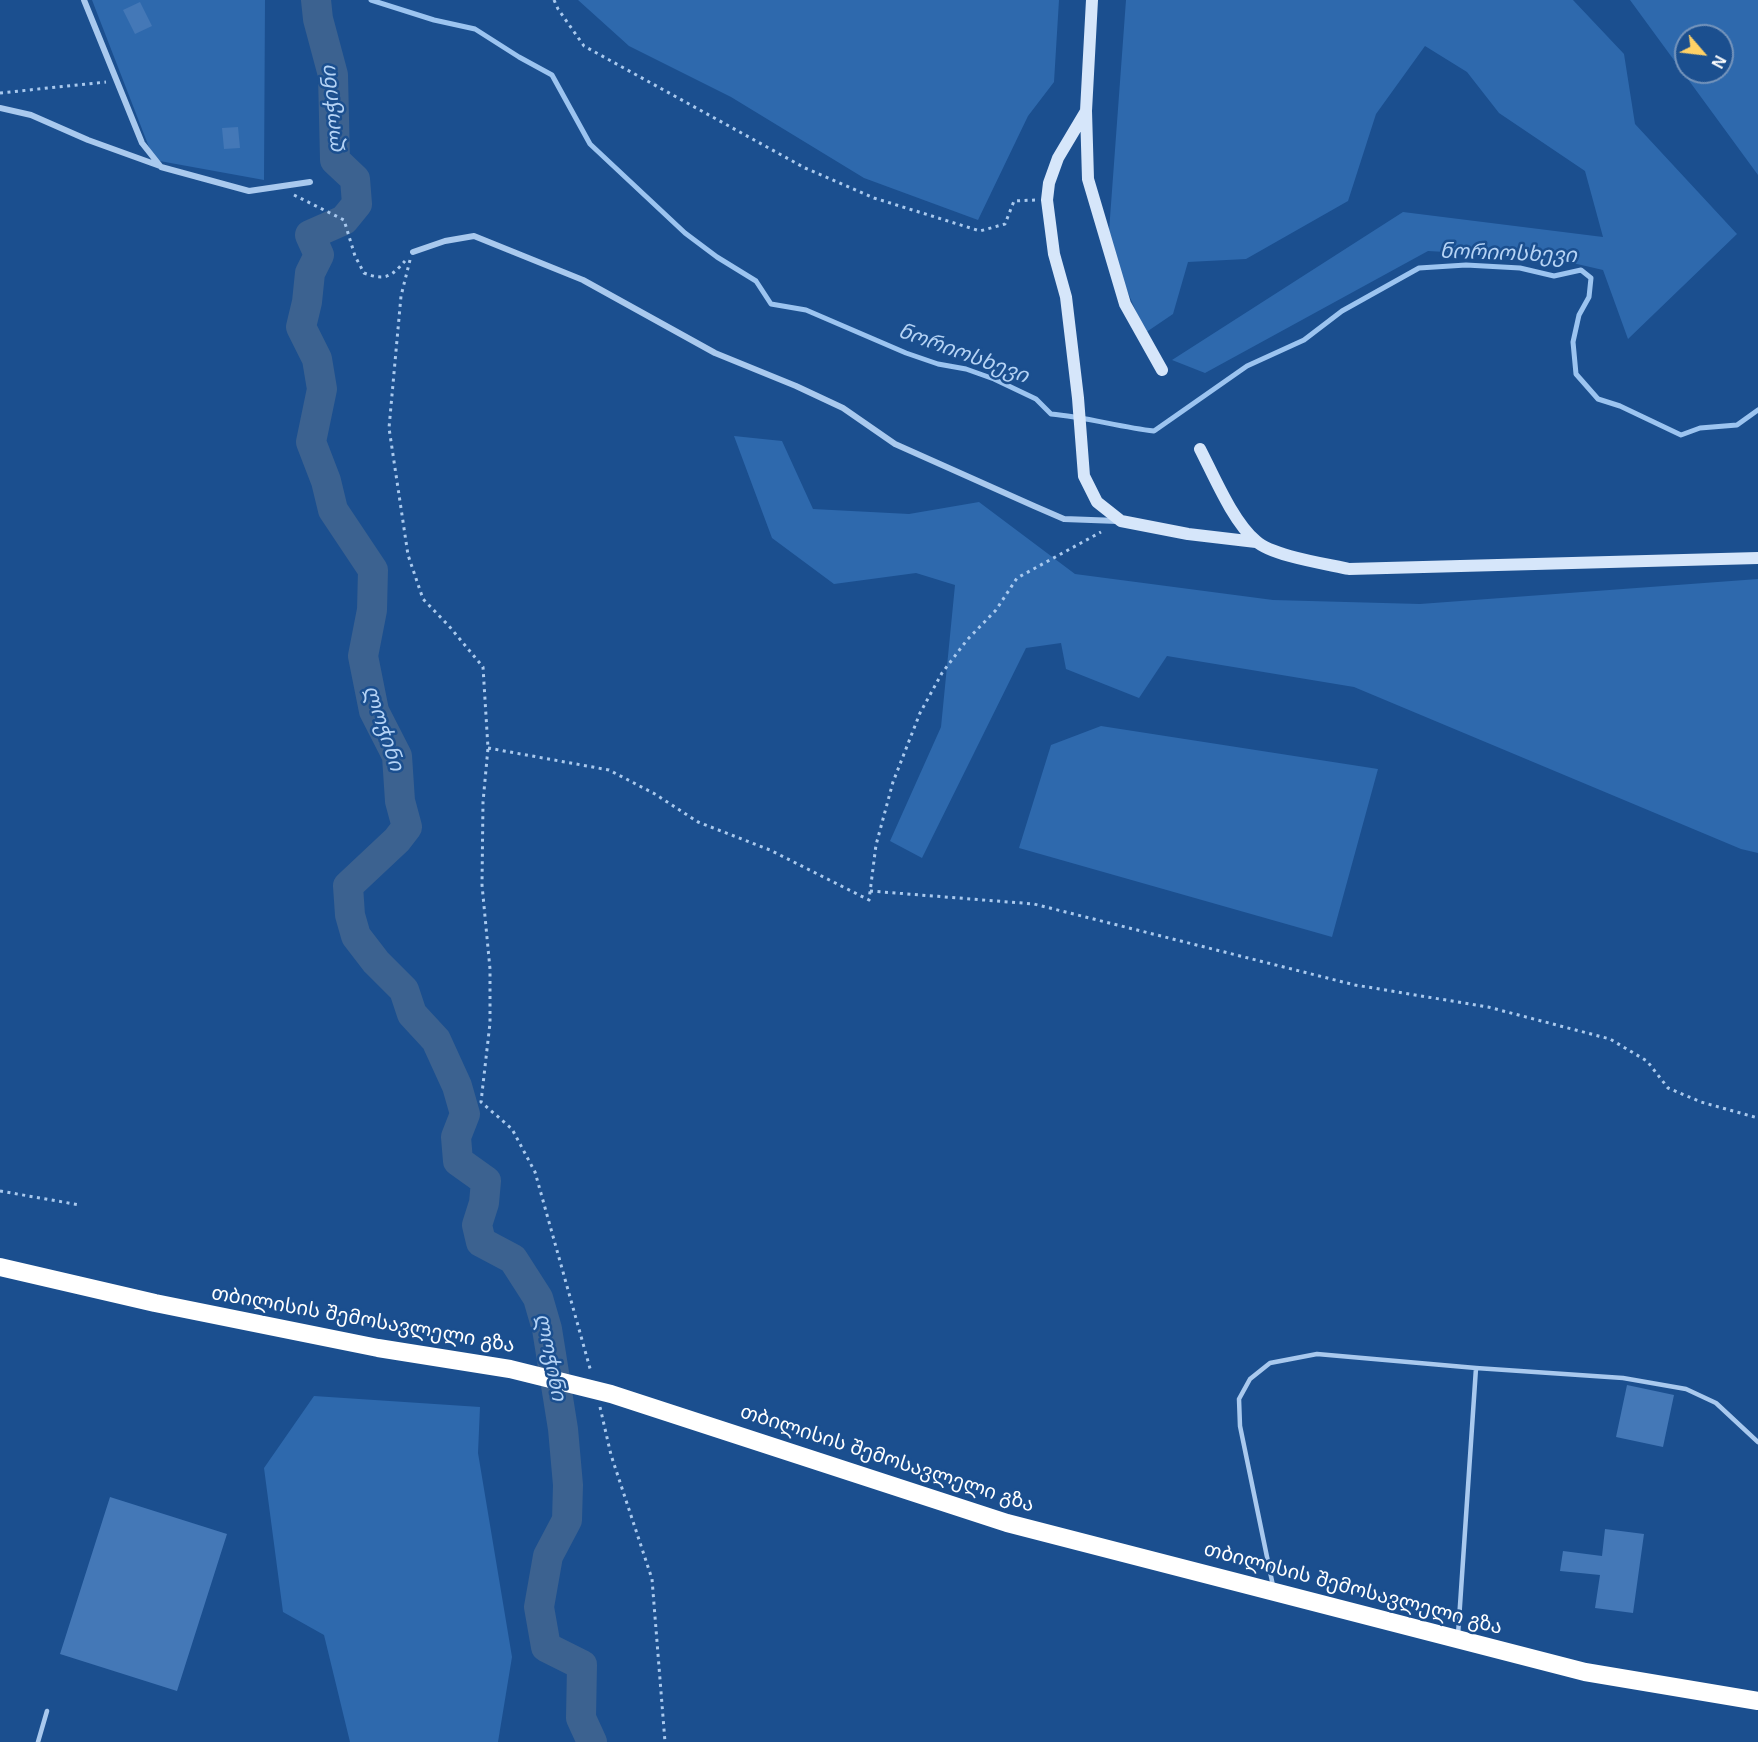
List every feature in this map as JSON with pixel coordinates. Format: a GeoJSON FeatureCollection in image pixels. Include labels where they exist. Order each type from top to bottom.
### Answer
{"type":"FeatureCollection","features":[{"type":"Feature","properties":{"kind":"highway","name":"თბილისის შემოსავლელი გზა"},"geometry":{"type":"LineString","coordinates":[[0,1267],[155,1304],[378,1348],[510,1369],[611,1394],[686,1417],[1007,1523],[1585,1672],[1758,1701]]}},
{"type":"Feature","properties":{"kind":"main road"},"geometry":{"type":"LineString","coordinates":[[1092,0],[1086,111],[1088,179],[1125,304],[1162,370]]}},
{"type":"Feature","properties":{"kind":"main road"},"geometry":{"type":"LineString","coordinates":[[1086,111],[1058,158],[1049,183],[1047,200],[1054,254],[1066,297],[1078,398],[1084,476],[1097,501],[1121,521],[1188,534],[1256,542],[1290,556],[1349,569],[1758,558]]}},
{"type":"Feature","properties":{"kind":"main road"},"geometry":{"type":"LineString","coordinates":[[1200,449],[1237,518],[1256,542]]}},
{"type":"Feature","properties":{"kind":"street"},"geometry":{"type":"LineString","coordinates":[[84,0],[142,143],[161,167]]}},
{"type":"Feature","properties":{"kind":"street"},"geometry":{"type":"LineString","coordinates":[[0,108],[31,116],[161,167],[249,191],[310,182]]}},
{"type":"Feature","properties":{"kind":"street"},"geometry":{"type":"LineString","coordinates":[[412,252],[474,236],[583,280],[715,353],[843,408],[895,444],[1034,506],[1064,519],[1121,521]]}},
{"type":"Feature","properties":{"kind":"lane"},"geometry":{"type":"LineString","coordinates":[[1274,1592],[1240,1426],[1239,1399],[1250,1379],[1270,1363],[1317,1354],[1623,1378],[1686,1389],[1716,1404],[1758,1442]]}},
{"type":"Feature","properties":{"kind":"lane"},"geometry":{"type":"LineString","coordinates":[[1458,1640],[1476,1368]]}},
{"type":"Feature","properties":{"kind":"lane"},"geometry":{"type":"LineString","coordinates":[[38,1742],[48,1712]]}},
{"type":"Feature","properties":{"kind":"path"},"geometry":{"type":"LineString","coordinates":[[554,0],[584,46],[805,168],[874,198],[980,231],[1005,224],[1014,201],[1047,200]]}},
{"type":"Feature","properties":{"kind":"path"},"geometry":{"type":"LineString","coordinates":[[0,93],[117,81]]}},
{"type":"Feature","properties":{"kind":"path"},"geometry":{"type":"LineString","coordinates":[[277,187],[344,220],[355,256],[364,273],[377,278],[392,275],[412,252]]}},
{"type":"Feature","properties":{"kind":"path"},"geometry":{"type":"LineString","coordinates":[[412,252],[401,296],[389,428],[408,555],[423,599],[483,667],[488,748],[483,802],[482,885],[490,969],[490,1023],[481,1102],[512,1129],[535,1172],[594,1382]]}},
{"type":"Feature","properties":{"kind":"path"},"geometry":{"type":"LineString","coordinates":[[488,748],[609,770],[655,794],[698,822],[770,850],[869,900],[876,845],[893,782],[920,713],[942,673],[966,640],[996,610],[1017,578],[1121,521]]}},
{"type":"Feature","properties":{"kind":"path"},"geometry":{"type":"LineString","coordinates":[[870,891],[1034,904],[1355,985],[1488,1007],[1610,1039],[1647,1061],[1668,1088],[1701,1102],[1758,1118]]}},
{"type":"Feature","properties":{"kind":"path"},"geometry":{"type":"LineString","coordinates":[[0,1191],[80,1205]]}},
{"type":"Feature","properties":{"kind":"path"},"geometry":{"type":"LineString","coordinates":[[599,1402],[611,1455],[652,1579],[665,1742]]}},
{"type":"Feature","properties":{"kind":"shaded area"},"geometry":{"type":"Polygon","coordinates":[[[92,0],[265,0],[264,180],[154,160],[92,0]]]}},
{"type":"Feature","properties":{"kind":"shaded area"},"geometry":{"type":"Polygon","coordinates":[[[578,0],[1059,0],[1054,82],[1028,116],[978,220],[864,178],[731,97],[629,46],[578,0]]]}},
{"type":"Feature","properties":{"kind":"shaded area"},"geometry":{"type":"Polygon","coordinates":[[[1126,0],[1573,0],[1624,54],[1635,124],[1737,234],[1628,339],[1603,270],[1551,258],[1428,251],[1205,373],[1172,360],[1403,212],[1603,237],[1585,171],[1499,113],[1467,72],[1425,46],[1376,114],[1348,201],[1246,259],[1188,262],[1173,314],[1145,333],[1108,245],[1126,0]]]}},
{"type":"Feature","properties":{"kind":"shaded area"},"geometry":{"type":"Polygon","coordinates":[[[1630,0],[1758,0],[1758,175],[1691,84],[1734,84],[1734,24],[1674,24],[1674,60],[1630,0]]]}},
{"type":"Feature","properties":{"kind":"shaded area"},"geometry":{"type":"Polygon","coordinates":[[[734,436],[782,441],[813,509],[909,514],[979,502],[1075,574],[1273,600],[1420,604],[1758,579],[1758,853],[1741,849],[1354,687],[1167,656],[1139,698],[1066,669],[1061,643],[1026,648],[922,858],[890,841],[941,727],[955,585],[916,573],[834,584],[772,538],[734,436]]]}},
{"type":"Feature","properties":{"kind":"shaded area"},"geometry":{"type":"Polygon","coordinates":[[[1101,726],[1378,769],[1332,937],[1019,848],[1051,745],[1101,726]]]}},
{"type":"Feature","properties":{"kind":"shaded area"},"geometry":{"type":"Polygon","coordinates":[[[314,1396],[480,1407],[478,1453],[512,1657],[498,1742],[350,1742],[324,1635],[283,1612],[264,1468],[314,1396]]]}},
{"type":"Feature","properties":{"kind":"building"},"geometry":{"type":"Polygon","coordinates":[[[140,2],[152,26],[135,34],[123,10],[140,2]]]}},
{"type":"Feature","properties":{"kind":"building"},"geometry":{"type":"Polygon","coordinates":[[[238,127],[240,148],[224,149],[222,128],[238,127]]]}},
{"type":"Feature","properties":{"kind":"building"},"geometry":{"type":"Polygon","coordinates":[[[1627,1385],[1674,1395],[1663,1447],[1616,1437],[1627,1385]]]}},
{"type":"Feature","properties":{"kind":"building"},"geometry":{"type":"Polygon","coordinates":[[[110,1497],[227,1534],[177,1691],[60,1654],[110,1497]]]}},
{"type":"Feature","properties":{"kind":"building"},"geometry":{"type":"Polygon","coordinates":[[[1605,1529],[1644,1534],[1633,1613],[1595,1608],[1600,1575],[1560,1571],[1563,1551],[1602,1556],[1605,1529]]]}},
{"type":"Feature","properties":{"kind":"waterway","name":"ლოჭინი"},"geometry":{"type":"LineString","coordinates":[[316,0],[318,19],[333,75],[335,160],[355,179],[357,204],[344,220],[310,235],[319,255],[310,273],[307,302],[301,327],[317,359],[322,389],[311,442],[326,481],[333,510],[373,570],[372,610],[363,656],[374,711],[397,756],[400,801],[407,827],[397,840],[348,886],[350,915],[356,936],[376,962],[404,990],[412,1014],[436,1040],[457,1086],[465,1114],[456,1137],[458,1161],[486,1181],[484,1203],[477,1225],[481,1242],[513,1259],[538,1298],[547,1329],[563,1429],[568,1485],[567,1520],[548,1556],[539,1607],[546,1647],[582,1665],[581,1718],[592,1742]]}},
{"type":"Feature","properties":{"kind":"waterway","name":"ნორიოსხევი"},"geometry":{"type":"LineString","coordinates":[[371,0],[434,20],[475,29],[552,75],[590,144],[685,233],[717,257],[756,281],[771,304],[806,310],[906,353],[994,379],[1036,399],[1051,414],[1154,431],[1247,366],[1304,340],[1342,311],[1419,268],[1466,265],[1520,268],[1554,276],[1581,270],[1591,278],[1589,297],[1579,315],[1573,342],[1576,374],[1598,399],[1620,406],[1681,435],[1700,428],[1737,425],[1758,410]]}}]}
